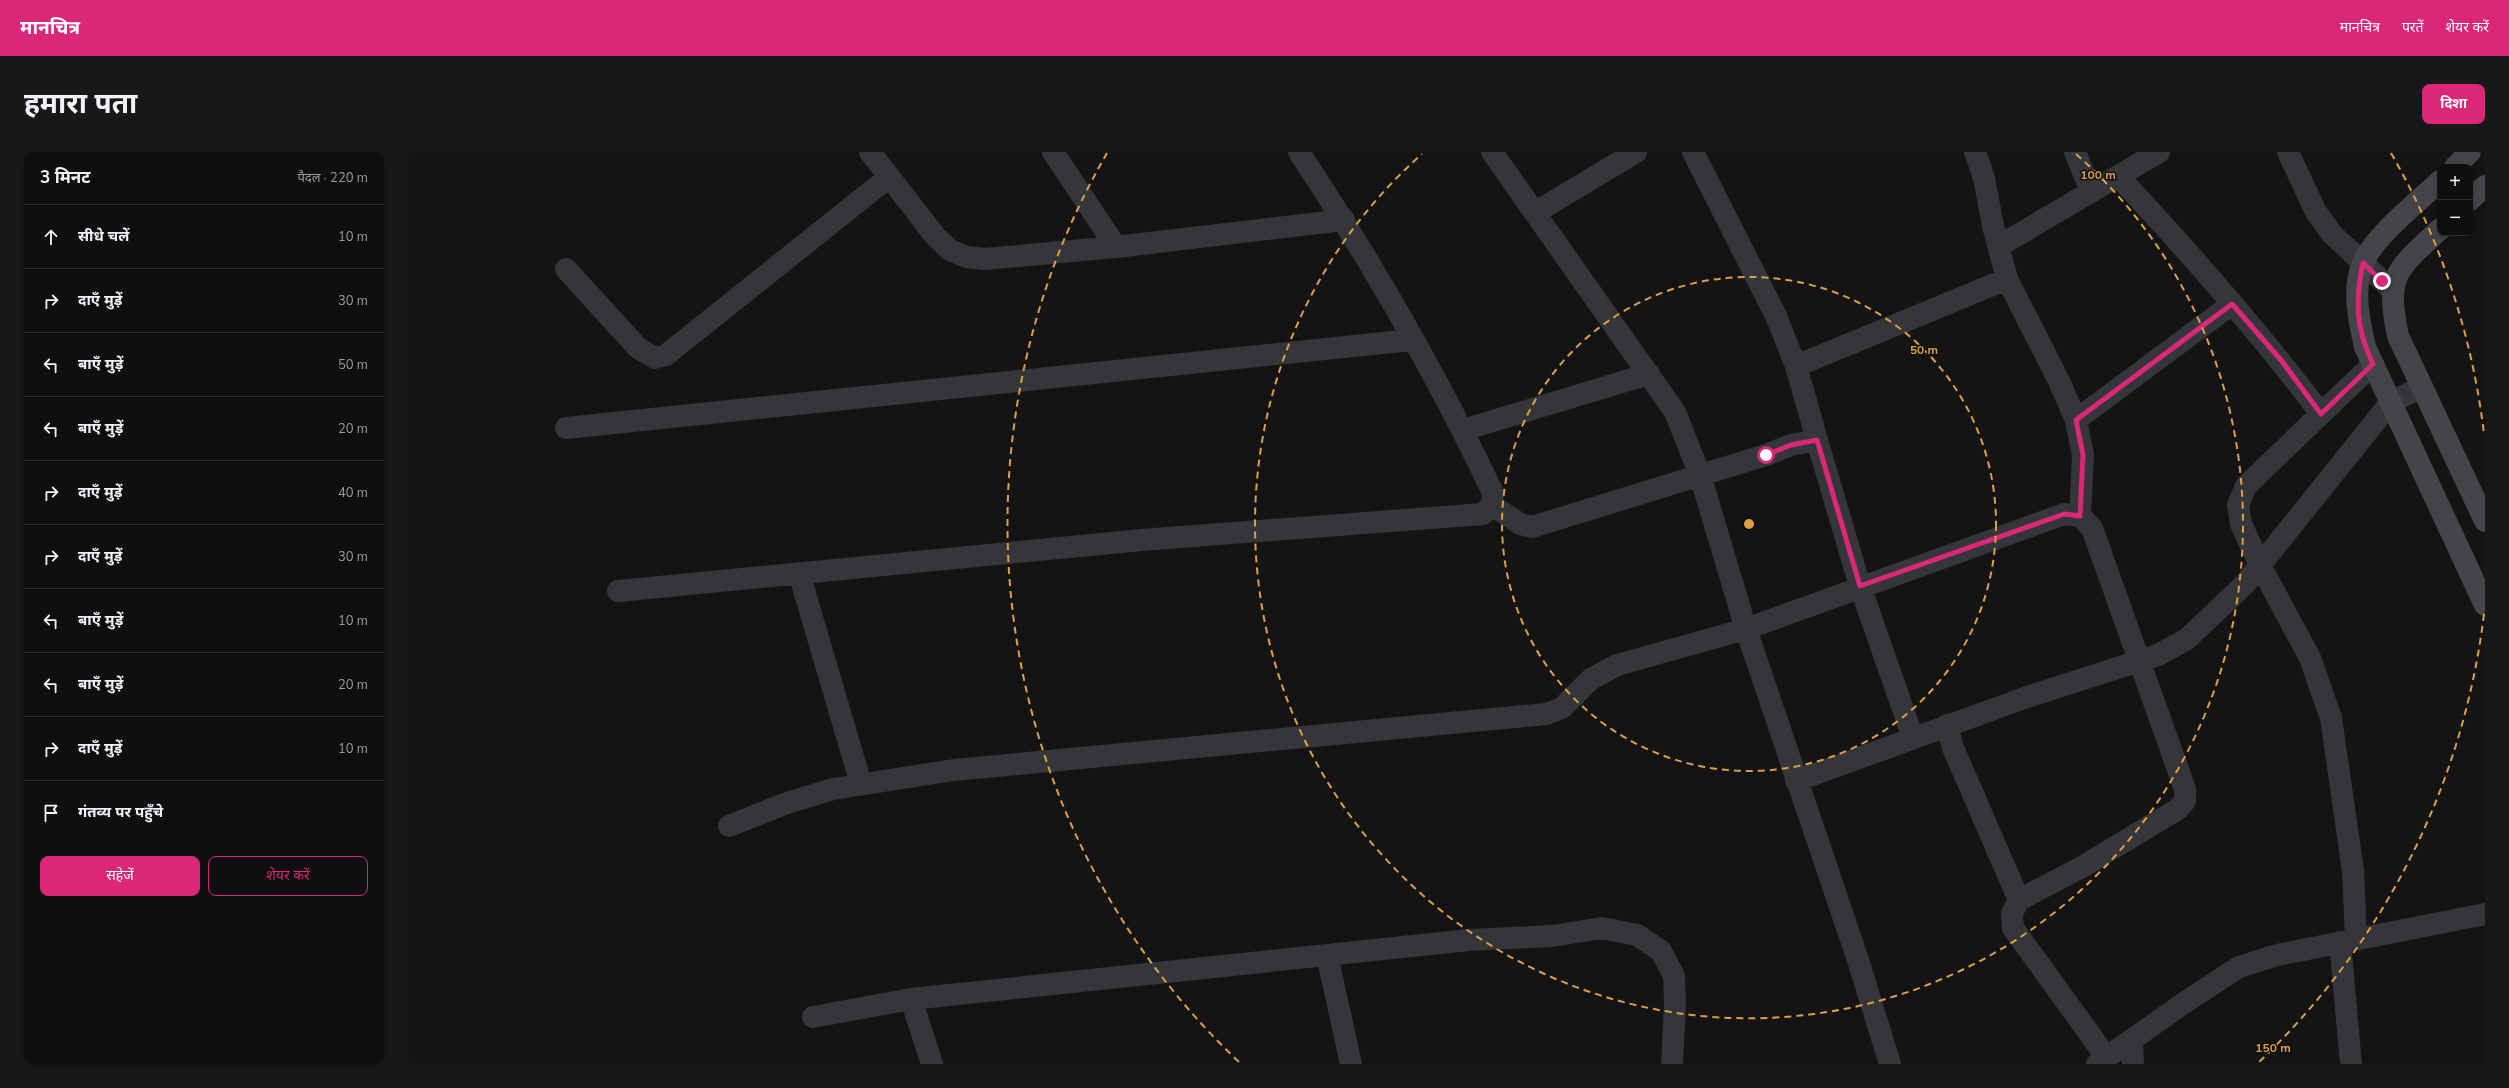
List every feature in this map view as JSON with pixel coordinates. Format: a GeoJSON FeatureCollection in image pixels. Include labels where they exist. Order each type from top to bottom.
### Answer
{"type":"FeatureCollection","features":[{"type":"Feature","properties":{"kind":"street"},"geometry":{"type":"LineString","coordinates":[[870,152],[936,237],[950,250],[966,258],[985,259],[1116,247],[1344,220]]}},
{"type":"Feature","properties":{"kind":"street"},"geometry":{"type":"LineString","coordinates":[[1053,152],[1116,247]]}},
{"type":"Feature","properties":{"kind":"street"},"geometry":{"type":"LineString","coordinates":[[618,591],[1150,540],[1483,514],[1492,505],[1493,494],[1463,430],[1344,220],[1299,152]]}},
{"type":"Feature","properties":{"kind":"street"},"geometry":{"type":"LineString","coordinates":[[1492,152],[1536,212],[1675,412],[1700,475],[1746,629],[1796,781],[1858,960],[1890,1064]]}},
{"type":"Feature","properties":{"kind":"street"},"geometry":{"type":"LineString","coordinates":[[1536,212],[1636,152]]}},
{"type":"Feature","properties":{"kind":"street"},"geometry":{"type":"LineString","coordinates":[[1693,152],[1776,316],[1796,366],[1860,586],[1913,738]]}},
{"type":"Feature","properties":{"kind":"street"},"geometry":{"type":"LineString","coordinates":[[1976,152],[1984,178],[2007,279],[2059,381],[2076,420],[2083,455],[2080,516]]}},
{"type":"Feature","properties":{"kind":"street"},"geometry":{"type":"LineString","coordinates":[[2075,152],[2091,191]]}},
{"type":"Feature","properties":{"kind":"street"},"geometry":{"type":"LineString","coordinates":[[1999,246],[2159,152]]}},
{"type":"Feature","properties":{"kind":"street"},"geometry":{"type":"LineString","coordinates":[[2288,152],[2316,212],[2332,234],[2392,290]]}},
{"type":"Feature","properties":{"kind":"street"},"geometry":{"type":"LineString","coordinates":[[2458,164],[2470,152]]}},
{"type":"Feature","properties":{"kind":"street"},"geometry":{"type":"LineString","coordinates":[[2118,176],[2201,265],[2232,304],[2281,360],[2321,414]]}},
{"type":"Feature","properties":{"kind":"street"},"geometry":{"type":"LineString","coordinates":[[566,269],[638,348],[655,358],[666,355],[889,177]]}},
{"type":"Feature","properties":{"kind":"street"},"geometry":{"type":"LineString","coordinates":[[2437,184],[2379,239],[2363,263],[2357,311],[2365,347],[2485,605]]}},
{"type":"Feature","properties":{"kind":"street"},"geometry":{"type":"LineString","coordinates":[[2473,197],[2485,186]]}},
{"type":"Feature","properties":{"kind":"street"},"geometry":{"type":"LineString","coordinates":[[2437,232],[2406,262],[2395,276],[2392,290],[2392,308],[2398,336],[2485,521]]}},
{"type":"Feature","properties":{"kind":"street"},"geometry":{"type":"LineString","coordinates":[[1796,366],[2007,279]]}},
{"type":"Feature","properties":{"kind":"street"},"geometry":{"type":"LineString","coordinates":[[2076,420],[2232,304]]}},
{"type":"Feature","properties":{"kind":"street"},"geometry":{"type":"LineString","coordinates":[[566,428],[1412,340]]}},
{"type":"Feature","properties":{"kind":"street"},"geometry":{"type":"LineString","coordinates":[[2351,1064],[2348,941],[2353,871],[2331,718],[2310,658],[2260,565],[2241,524],[2238,505],[2246,486],[2373,364]]}},
{"type":"Feature","properties":{"kind":"street"},"geometry":{"type":"LineString","coordinates":[[1463,430],[1649,374]]}},
{"type":"Feature","properties":{"kind":"street"},"geometry":{"type":"LineString","coordinates":[[1796,781],[1947,725],[2158,655],[2187,639],[2245,584],[2391,402],[2422,387]]}},
{"type":"Feature","properties":{"kind":"street"},"geometry":{"type":"LineString","coordinates":[[1492,505],[1520,524],[1532,527],[1791,445],[1817,440]]}},
{"type":"Feature","properties":{"kind":"street"},"geometry":{"type":"LineString","coordinates":[[729,826],[787,803],[861,784],[954,770],[1546,714],[1562,708],[1591,679],[1617,665],[1746,629],[1860,586],[2064,514],[2080,516],[2092,528],[2185,790],[2185,801],[2178,809],[2082,867],[2019,900],[2012,913],[2013,928],[2102,1061],[2184,1003],[2239,967],[2277,955],[2485,914]]}},
{"type":"Feature","properties":{"kind":"street"},"geometry":{"type":"LineString","coordinates":[[798,573],[861,784]]}},
{"type":"Feature","properties":{"kind":"street"},"geometry":{"type":"LineString","coordinates":[[1947,725],[1953,748],[2019,900]]}},
{"type":"Feature","properties":{"kind":"street"},"geometry":{"type":"LineString","coordinates":[[813,1017],[911,999],[1469,940],[1552,936],[1602,928],[1637,935],[1661,952],[1674,976],[1675,1003],[1672,1064]]}},
{"type":"Feature","properties":{"kind":"street"},"geometry":{"type":"LineString","coordinates":[[1327,955],[1351,1064]]}},
{"type":"Feature","properties":{"kind":"street"},"geometry":{"type":"LineString","coordinates":[[911,999],[932,1064]]}},
{"type":"Feature","properties":{"kind":"street"},"geometry":{"type":"LineString","coordinates":[[2132,1040],[2133,1064]]}},
{"type":"Feature","properties":{"kind":"route"},"geometry":{"type":"LineString","coordinates":[[1766,455],[1791,445],[1817,440],[1860,586],[2064,514],[2080,516],[2083,483],[2083,455],[2076,420],[2232,304],[2281,360],[2321,414],[2373,364],[2365,347],[2357,311],[2358,286],[2363,263],[2382,281]]}}]}
